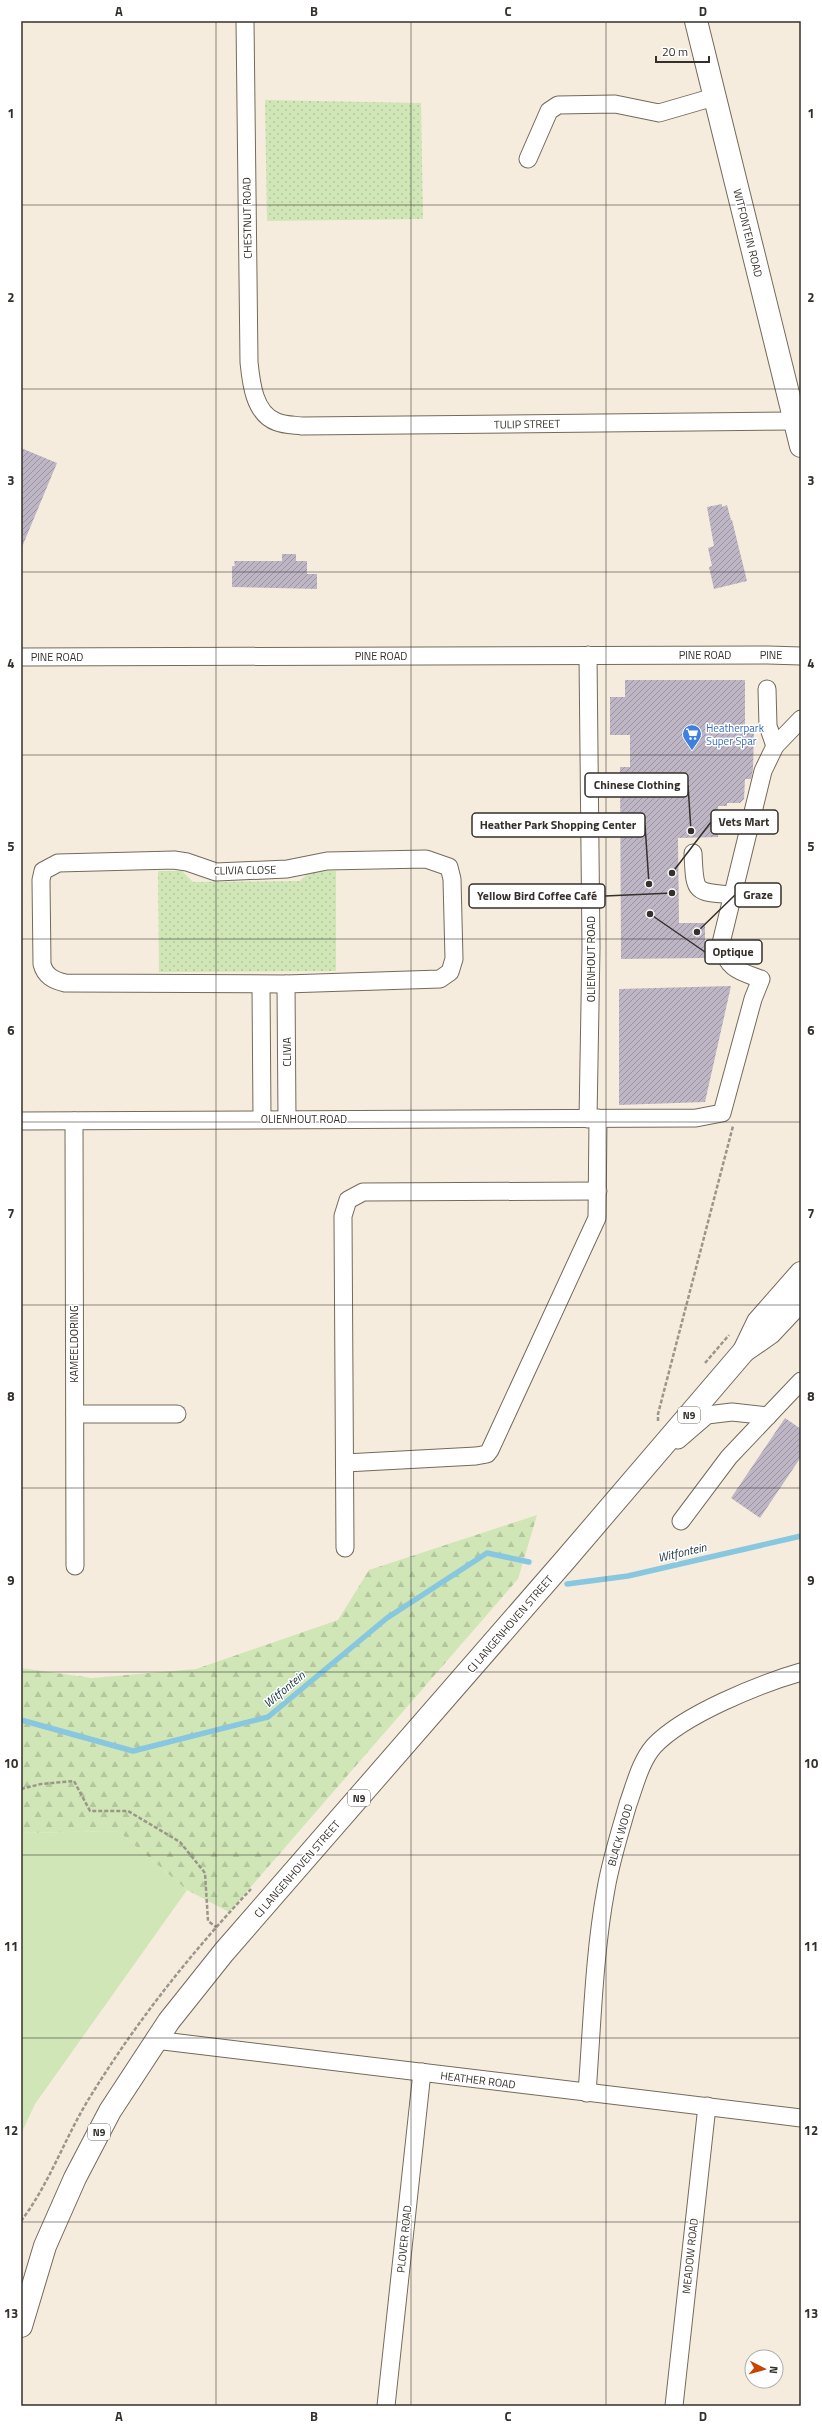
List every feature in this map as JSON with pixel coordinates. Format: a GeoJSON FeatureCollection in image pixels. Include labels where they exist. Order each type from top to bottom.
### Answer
{"type":"FeatureCollection","features":[{"type":"Feature","properties":{"kind":"main road","name":"WITFONTEIN ROAD"},"geometry":{"type":"LineString","coordinates":[[696,21],[801,446]]}},
{"type":"Feature","properties":{"kind":"main road","name":"CJ LANGENHOVEN STREET"},"geometry":{"type":"LineString","coordinates":[[744,1351],[758,1322],[801,1273]]}},
{"type":"Feature","properties":{"kind":"main road","name":"CJ LANGENHOVEN STREET"},"geometry":{"type":"LineString","coordinates":[[21,2326],[38,2264],[58,2214],[101,2128],[155,2040],[224,1952],[744,1351],[770,1333],[801,1300]]}},
{"type":"Feature","properties":{"kind":"street","name":"CHESTNUT ROAD"},"geometry":{"type":"LineString","coordinates":[[245,21],[249,362],[252,386],[262,412]]}},
{"type":"Feature","properties":{"kind":"street"},"geometry":{"type":"LineString","coordinates":[[528,159],[549,111],[558,105],[615,104],[659,113],[714,97]]}},
{"type":"Feature","properties":{"kind":"street","name":"TULIP STREET"},"geometry":{"type":"LineString","coordinates":[[262,412],[276,422],[302,426],[795,421]]}},
{"type":"Feature","properties":{"kind":"street","name":"PINE ROAD"},"geometry":{"type":"LineString","coordinates":[[21,658],[742,655]]}},
{"type":"Feature","properties":{"kind":"street","name":"PINE"},"geometry":{"type":"LineString","coordinates":[[742,655],[801,656]]}},
{"type":"Feature","properties":{"kind":"street","name":"OLIENHOUT ROAD"},"geometry":{"type":"LineString","coordinates":[[21,1121],[593,1118],[588,656]]}},
{"type":"Feature","properties":{"kind":"street"},"geometry":{"type":"LineString","coordinates":[[767,689],[768,726],[775,746]]}},
{"type":"Feature","properties":{"kind":"street"},"geometry":{"type":"LineString","coordinates":[[345,1463],[476,1456],[487,1454],[595,1224],[598,1211],[598,1191],[593,1118],[696,1118],[722,1113],[753,999],[761,979],[737,971],[724,958],[721,943],[763,771],[775,746],[801,720]]}},
{"type":"Feature","properties":{"kind":"street"},"geometry":{"type":"LineString","coordinates":[[694,853],[694,884],[698,889],[704,892],[733,895]]}},
{"type":"Feature","properties":{"kind":"street","name":"CLIVIA CLOSE"},"geometry":{"type":"LineString","coordinates":[[174,860],[187,862],[216,872],[287,869],[326,861],[426,860],[449,867],[454,900],[454,959],[450,972],[445,976],[434,980],[261,985],[57,981],[44,972],[42,964],[40,887],[43,871],[58,863],[174,860]]}},
{"type":"Feature","properties":{"kind":"street","name":"CLIVIA"},"geometry":{"type":"LineString","coordinates":[[286,984],[287,1119]]}},
{"type":"Feature","properties":{"kind":"street"},"geometry":{"type":"LineString","coordinates":[[261,985],[262,1119]]}},
{"type":"Feature","properties":{"kind":"street","name":"KAMEELDORING"},"geometry":{"type":"LineString","coordinates":[[74,1121],[75,1566]]}},
{"type":"Feature","properties":{"kind":"street"},"geometry":{"type":"LineString","coordinates":[[345,1548],[343,1216],[348,1200],[363,1192],[598,1191]]}},
{"type":"Feature","properties":{"kind":"street"},"geometry":{"type":"LineString","coordinates":[[681,1521],[729,1457],[801,1382]]}},
{"type":"Feature","properties":{"kind":"street"},"geometry":{"type":"LineString","coordinates":[[634,1478],[707,1415],[732,1412],[768,1416]]}},
{"type":"Feature","properties":{"kind":"street"},"geometry":{"type":"LineString","coordinates":[[75,1414],[177,1414]]}},
{"type":"Feature","properties":{"kind":"street","name":"BLACK WOOD"},"geometry":{"type":"LineString","coordinates":[[587,2093],[605,1890],[620,1830],[643,1764],[652,1748],[665,1736],[682,1724],[759,1687],[801,1672]]}},
{"type":"Feature","properties":{"kind":"street","name":"HEATHER ROAD"},"geometry":{"type":"LineString","coordinates":[[155,2040],[801,2118]]}},
{"type":"Feature","properties":{"kind":"street","name":"PLOVER ROAD"},"geometry":{"type":"LineString","coordinates":[[386,2406],[422,2072]]}},
{"type":"Feature","properties":{"kind":"street","name":"MEADOW ROAD"},"geometry":{"type":"LineString","coordinates":[[674,2406],[707,2106]]}},
{"type":"Feature","properties":{"kind":"path"},"geometry":{"type":"LineString","coordinates":[[658,1422],[658,1414],[734,1122]]}},
{"type":"Feature","properties":{"kind":"path"},"geometry":{"type":"LineString","coordinates":[[21,1789],[41,1784],[74,1781],[90,1811],[128,1811],[180,1842],[205,1873],[208,1921],[216,1927]]}},
{"type":"Feature","properties":{"kind":"green space"},"geometry":{"type":"Polygon","coordinates":[[[265,100],[421,103],[423,219],[267,221],[265,100]]]}},
{"type":"Feature","properties":{"kind":"green space"},"geometry":{"type":"Polygon","coordinates":[[[311,870],[336,871],[336,971],[159,972],[158,871],[182,871],[193,882],[300,881],[311,870]]]}},
{"type":"Feature","properties":{"kind":"green space"},"geometry":{"type":"Polygon","coordinates":[[[537,1515],[518,1579],[229,1912],[187,1890],[118,1831],[21,1833],[21,1668],[92,1678],[196,1669],[338,1620],[369,1570],[537,1515]]]}},
{"type":"Feature","properties":{"kind":"green space"},"geometry":{"type":"Polygon","coordinates":[[[118,1831],[187,1890],[35,2104],[21,2134],[21,1833],[118,1831]]]}},
{"type":"Feature","properties":{"kind":"building"},"geometry":{"type":"Polygon","coordinates":[[[21,448],[57,463],[22,547],[21,547],[21,448]]]}},
{"type":"Feature","properties":{"kind":"building"},"geometry":{"type":"Polygon","coordinates":[[[722,504],[722,507],[727,505],[732,520],[747,581],[714,589],[709,567],[712,566],[708,548],[714,546],[707,507],[722,504]]]}},
{"type":"Feature","properties":{"kind":"building"},"geometry":{"type":"Polygon","coordinates":[[[282,554],[296,554],[296,561],[307,561],[307,574],[317,574],[317,589],[232,587],[232,566],[235,566],[234,561],[282,561],[282,554]]]}},
{"type":"Feature","properties":{"kind":"building"},"geometry":{"type":"Polygon","coordinates":[[[625,680],[745,680],[745,731],[754,731],[753,769],[751,779],[745,779],[744,799],[740,803],[727,803],[727,806],[718,806],[718,837],[678,838],[679,923],[705,923],[705,958],[621,959],[620,767],[630,767],[630,735],[610,735],[610,697],[625,697],[625,680]]]}},
{"type":"Feature","properties":{"kind":"building"},"geometry":{"type":"Polygon","coordinates":[[[731,986],[705,1102],[619,1105],[619,989],[731,986]]]}},
{"type":"Feature","properties":{"kind":"building"},"geometry":{"type":"Polygon","coordinates":[[[785,1418],[801,1429],[801,1457],[760,1518],[731,1498],[785,1418]]]}},
{"type":"Feature","properties":{"kind":"waterway","name":"Witfontein"},"geometry":{"type":"LineString","coordinates":[[567,1584],[628,1576],[801,1536]]}},
{"type":"Feature","properties":{"kind":"waterway","name":"Witfontein"},"geometry":{"type":"LineString","coordinates":[[21,1720],[133,1751],[268,1717],[387,1618],[487,1553],[529,1562]]}},
{"type":"Feature","properties":{"kind":"place","name":"Heatherpark Super Spar"},"geometry":{"type":"Point","coordinates":[692,751]}},
{"type":"Feature","properties":{"kind":"place","name":"Chinese Clothing"},"geometry":{"type":"Point","coordinates":[691,831]}},
{"type":"Feature","properties":{"kind":"place","name":"Vets Mart"},"geometry":{"type":"Point","coordinates":[672,873]}},
{"type":"Feature","properties":{"kind":"place","name":"Heather Park Shopping Center"},"geometry":{"type":"Point","coordinates":[649,884]}},
{"type":"Feature","properties":{"kind":"place","name":"Yellow Bird Coffee Café"},"geometry":{"type":"Point","coordinates":[672,893]}},
{"type":"Feature","properties":{"kind":"place","name":"Optique"},"geometry":{"type":"Point","coordinates":[650,914]}},
{"type":"Feature","properties":{"kind":"place","name":"Graze"},"geometry":{"type":"Point","coordinates":[697,932]}}]}
